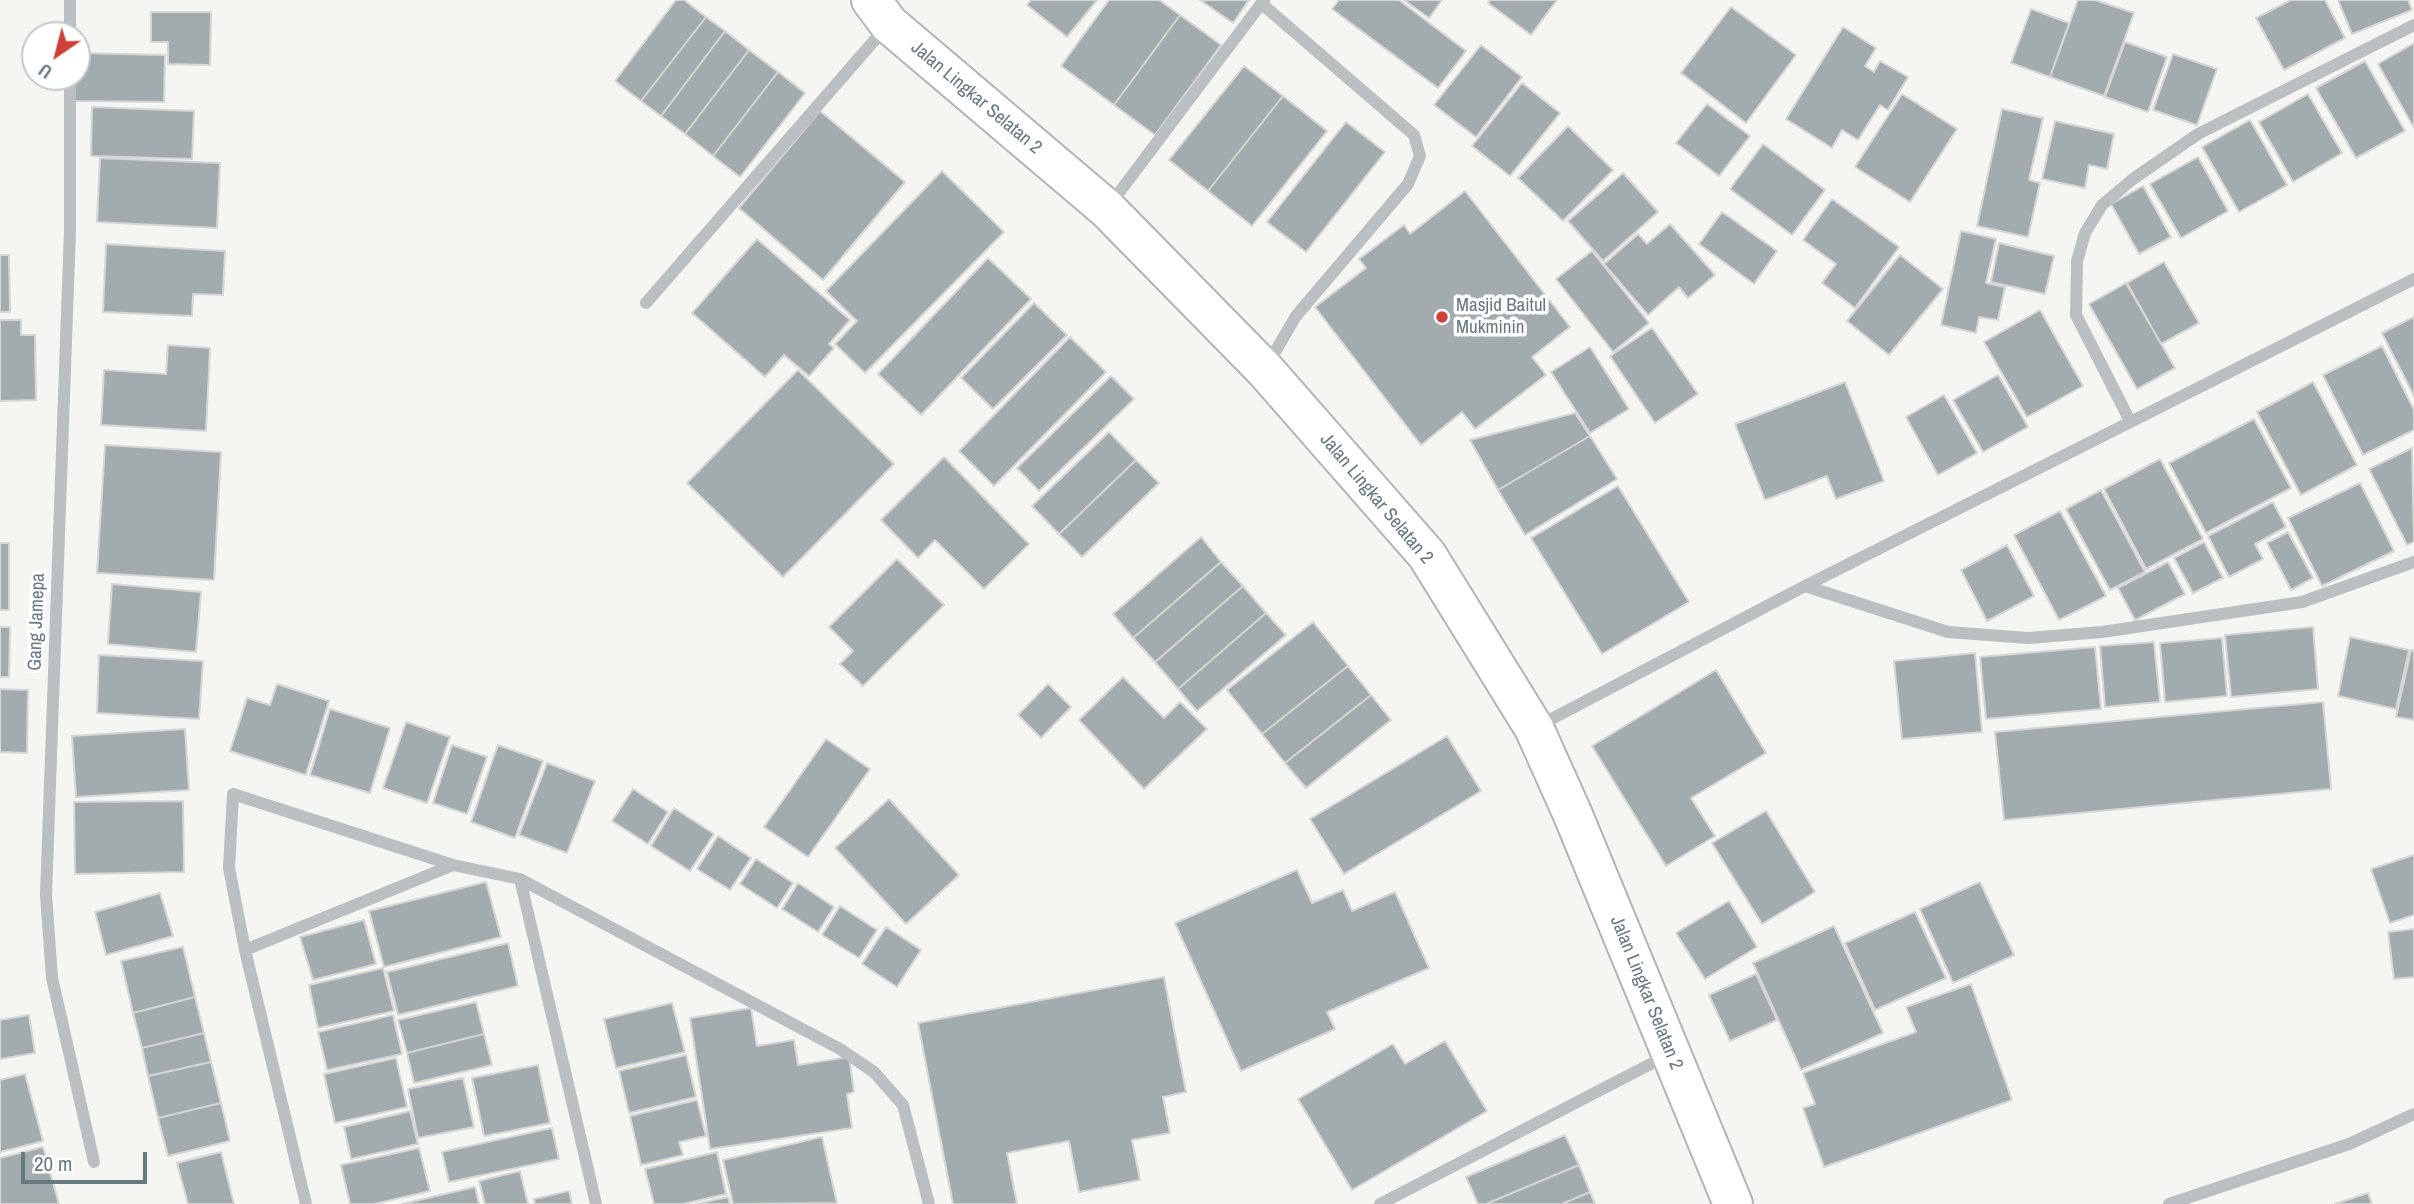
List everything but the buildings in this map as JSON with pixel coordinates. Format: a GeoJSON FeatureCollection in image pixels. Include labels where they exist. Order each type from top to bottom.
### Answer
{"type":"FeatureCollection","features":[{"type":"Feature","properties":{"kind":"highway","name":"Jalan Lingkar Selatan 2"},"geometry":{"type":"LineString","coordinates":[[880,12],[1107,209],[1265,370],[1427,555],[1534,728],[1573,815],[1733,1204]]}},
{"type":"Feature","properties":{"kind":"street"},"geometry":{"type":"LineString","coordinates":[[70,0],[70,21]]}},
{"type":"Feature","properties":{"kind":"street"},"geometry":{"type":"LineString","coordinates":[[1107,209],[1263,2],[1414,135],[1420,156],[1408,184],[1296,316],[1265,370]]}},
{"type":"Feature","properties":{"kind":"street"},"geometry":{"type":"LineString","coordinates":[[646,303],[880,12]]}},
{"type":"Feature","properties":{"kind":"street"},"geometry":{"type":"LineString","coordinates":[[2130,421],[2076,315],[2077,261],[2085,233],[2102,205],[2133,179],[2198,134],[2414,25]]}},
{"type":"Feature","properties":{"kind":"street","name":"Gang Jamepa"},"geometry":{"type":"LineString","coordinates":[[70,91],[70,230],[46,895],[52,978],[94,1163]]}},
{"type":"Feature","properties":{"kind":"street"},"geometry":{"type":"LineString","coordinates":[[1534,728],[1805,586],[2414,279]]}},
{"type":"Feature","properties":{"kind":"street"},"geometry":{"type":"LineString","coordinates":[[1805,586],[1948,632],[2028,638],[2102,632],[2302,602],[2414,562]]}},
{"type":"Feature","properties":{"kind":"street"},"geometry":{"type":"LineString","coordinates":[[306,1204],[245,950],[229,868],[233,794],[453,865],[520,879],[840,1049],[874,1072],[903,1105],[929,1204]]}},
{"type":"Feature","properties":{"kind":"street"},"geometry":{"type":"LineString","coordinates":[[245,950],[453,865]]}},
{"type":"Feature","properties":{"kind":"street"},"geometry":{"type":"LineString","coordinates":[[520,879],[596,1204]]}},
{"type":"Feature","properties":{"kind":"street"},"geometry":{"type":"LineString","coordinates":[[1380,1204],[1671,1053]]}},
{"type":"Feature","properties":{"kind":"street"},"geometry":{"type":"LineString","coordinates":[[2169,1204],[2348,1144],[2414,1114]]}},
{"type":"Feature","properties":{"kind":"place","name":"Masjid Baitul Mukminin"},"geometry":{"type":"Point","coordinates":[1442,317]}}]}
